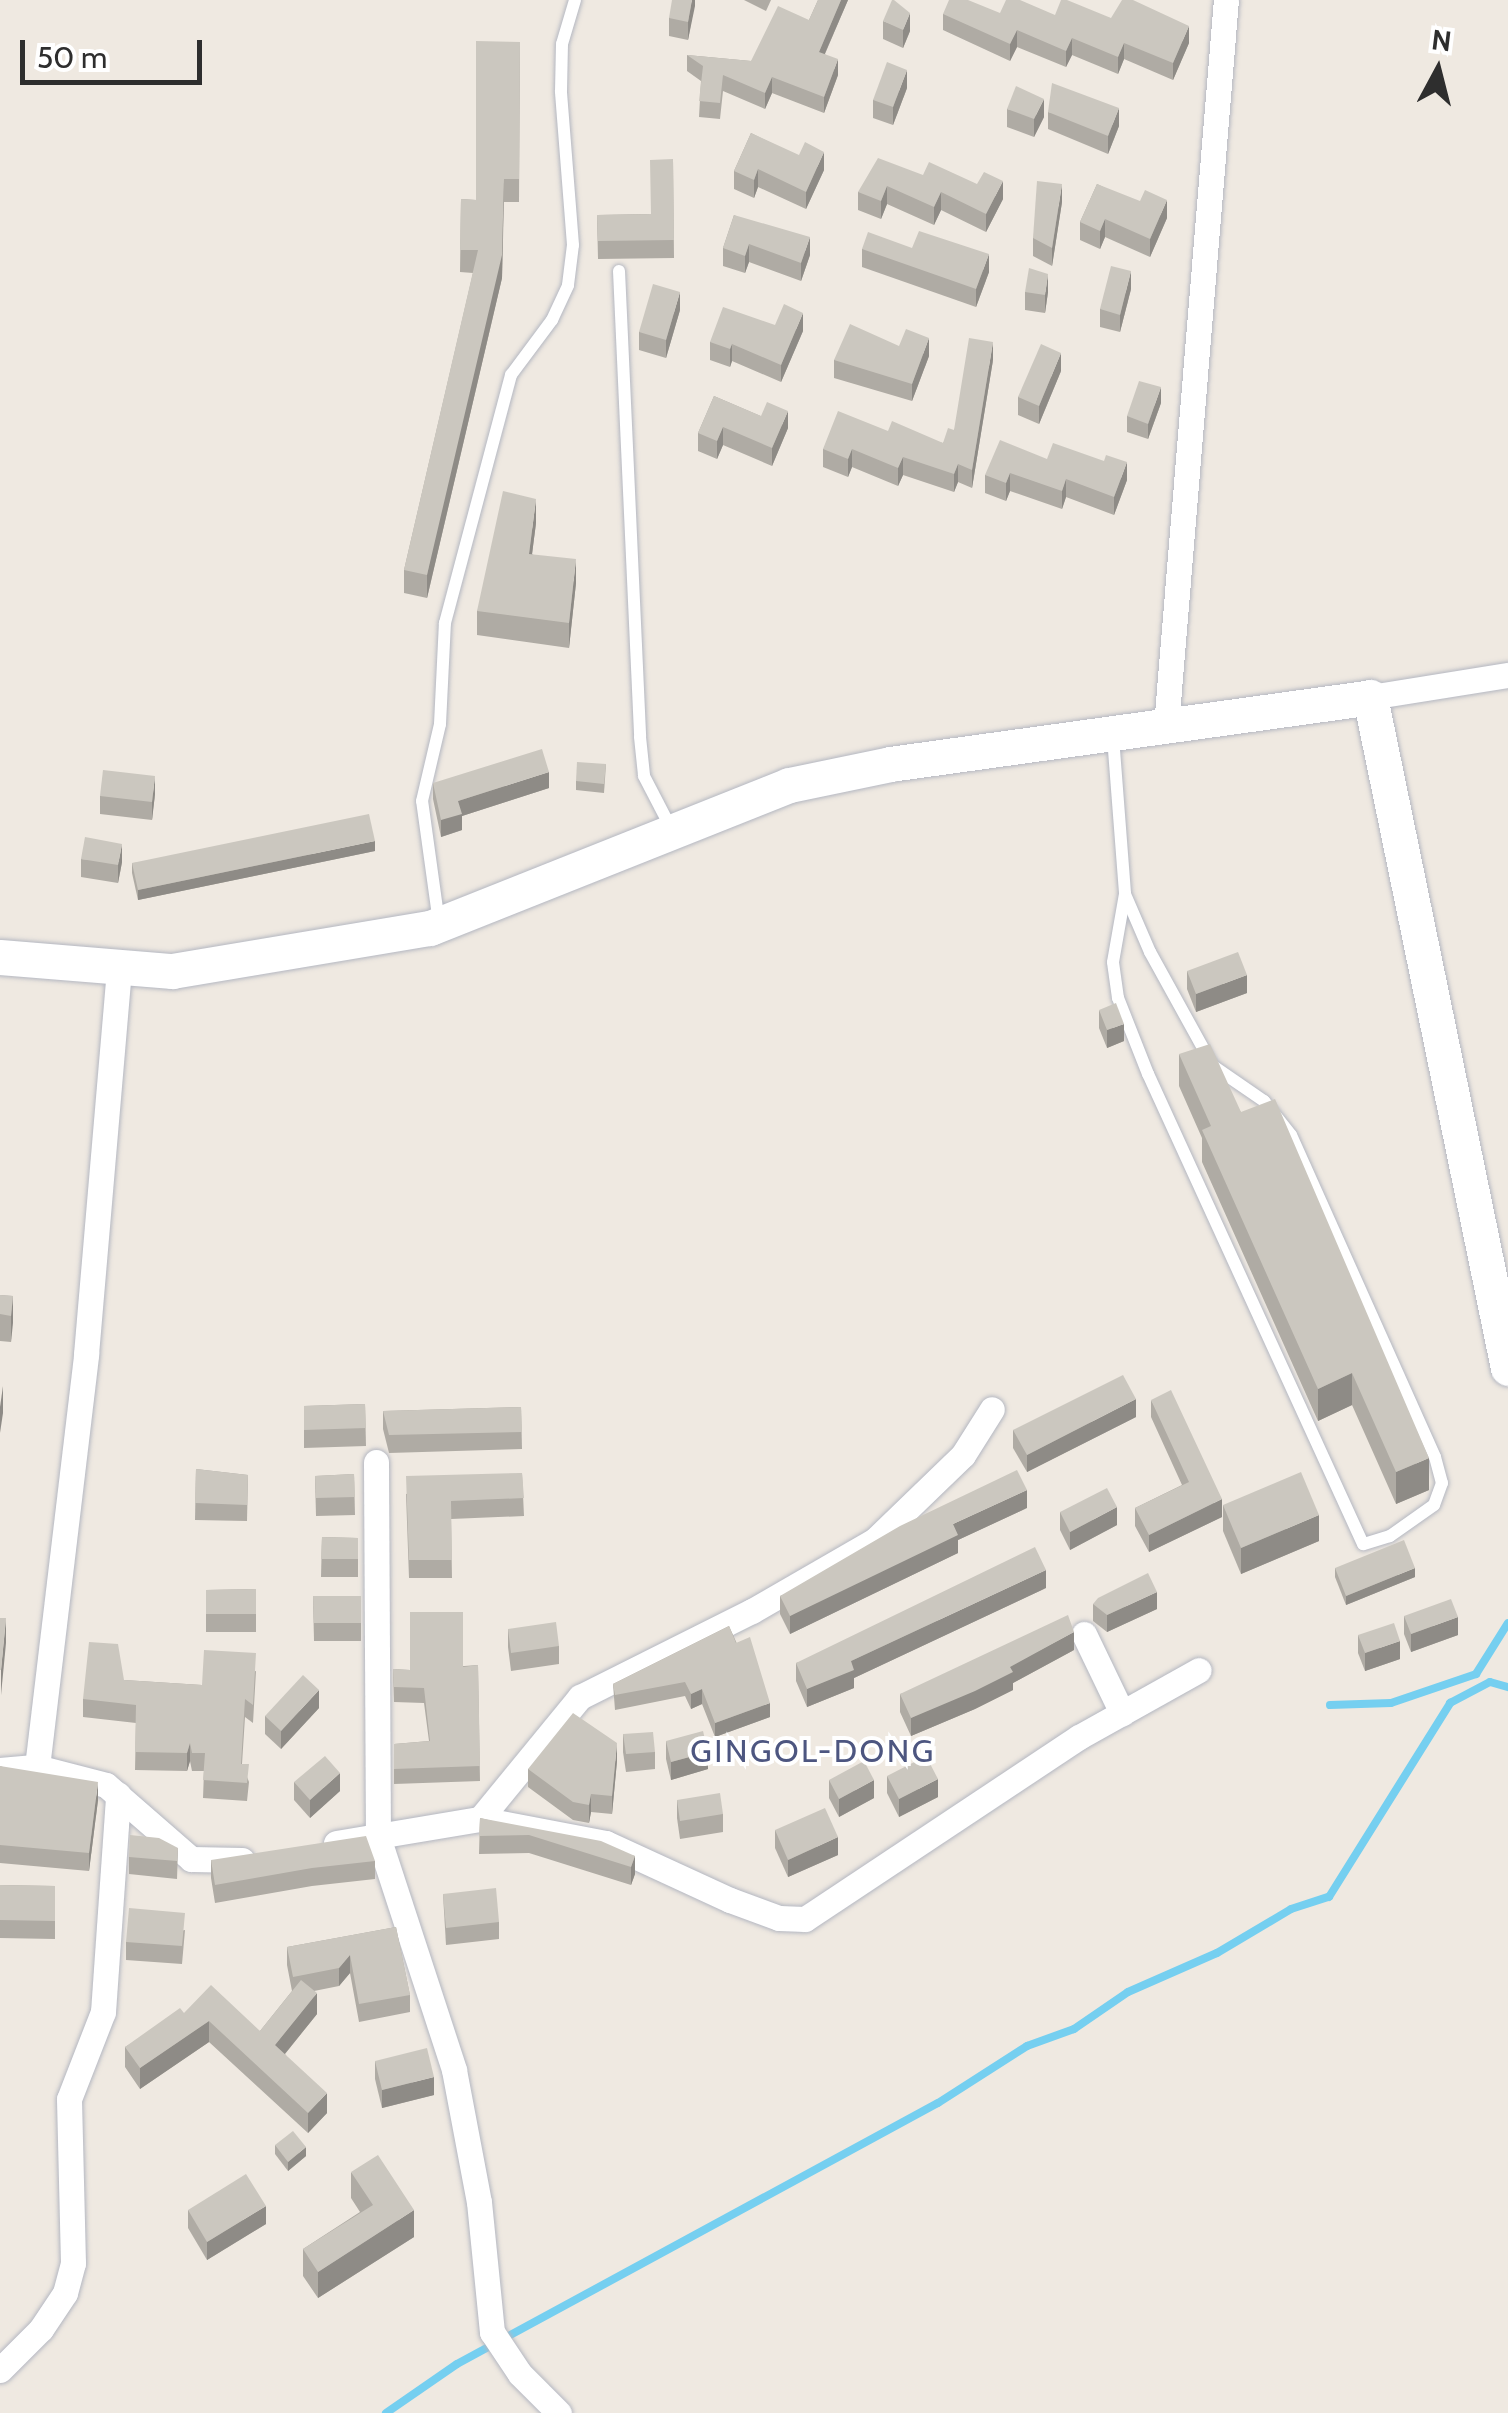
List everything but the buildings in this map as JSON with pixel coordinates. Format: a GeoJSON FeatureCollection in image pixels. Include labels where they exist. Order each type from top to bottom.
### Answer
{"type":"FeatureCollection","features":[{"type":"Feature","properties":{"kind":"main road"},"geometry":{"type":"LineString","coordinates":[[0,957],[118,971],[172,970],[440,925],[671,828],[789,784],[1370,697],[1508,1368]]}},
{"type":"Feature","properties":{"kind":"street"},"geometry":{"type":"LineString","coordinates":[[1166,726],[1226,0]]}},
{"type":"Feature","properties":{"kind":"street"},"geometry":{"type":"LineString","coordinates":[[1370,697],[1508,674]]}},
{"type":"Feature","properties":{"kind":"street"},"geometry":{"type":"LineString","coordinates":[[37,1767],[86,1354],[118,971]]}},
{"type":"Feature","properties":{"kind":"street"},"geometry":{"type":"LineString","coordinates":[[480,1819],[580,1697],[876,1540],[963,1455],[992,1409]]}},
{"type":"Feature","properties":{"kind":"street"},"geometry":{"type":"LineString","coordinates":[[376,1462],[378,1836],[454,2070],[479,2202],[492,2332],[558,2413]]}},
{"type":"Feature","properties":{"kind":"street"},"geometry":{"type":"LineString","coordinates":[[1084,1634],[1122,1713]]}},
{"type":"Feature","properties":{"kind":"street"},"geometry":{"type":"LineString","coordinates":[[308,1848],[480,1819],[606,1842],[730,1900],[779,1918],[805,1918],[1122,1713],[1200,1670]]}},
{"type":"Feature","properties":{"kind":"street"},"geometry":{"type":"LineString","coordinates":[[0,1770],[37,1767],[70,1772],[118,1795],[192,1858],[274,1854]]}},
{"type":"Feature","properties":{"kind":"street"},"geometry":{"type":"LineString","coordinates":[[0,2370],[41,2329],[65,2293],[73,2262],[69,2099],[103,2012],[118,1795]]}},
{"type":"Feature","properties":{"kind":"lane"},"geometry":{"type":"LineString","coordinates":[[440,925],[422,801],[440,724],[445,623],[511,374],[552,320],[568,284],[573,245],[562,59],[575,0]]}},
{"type":"Feature","properties":{"kind":"lane"},"geometry":{"type":"LineString","coordinates":[[619,271],[640,738],[644,776],[671,828]]}},
{"type":"Feature","properties":{"kind":"lane"},"geometry":{"type":"LineString","coordinates":[[1113,733],[1125,894],[1113,962],[1118,998],[1148,1074],[1363,1544],[1390,1536],[1434,1505],[1442,1483],[1435,1457],[1291,1135],[1264,1102],[1212,1066],[1125,894]]}},
{"type":"Feature","properties":{"kind":"waterway"},"geometry":{"type":"LineString","coordinates":[[1330,1705],[1391,1703],[1476,1674],[1508,1623]]}},
{"type":"Feature","properties":{"kind":"waterway"},"geometry":{"type":"LineString","coordinates":[[386,2413],[457,2364],[938,2103],[1027,2046],[1074,2029],[1128,1992],[1217,1953],[1291,1909],[1329,1897],[1450,1703],[1490,1682],[1508,1687]]}},
{"type":"Feature","properties":{"kind":"district","name":"GINGOL-DONG"},"geometry":{"type":"Point","coordinates":[813,1751]}}]}
